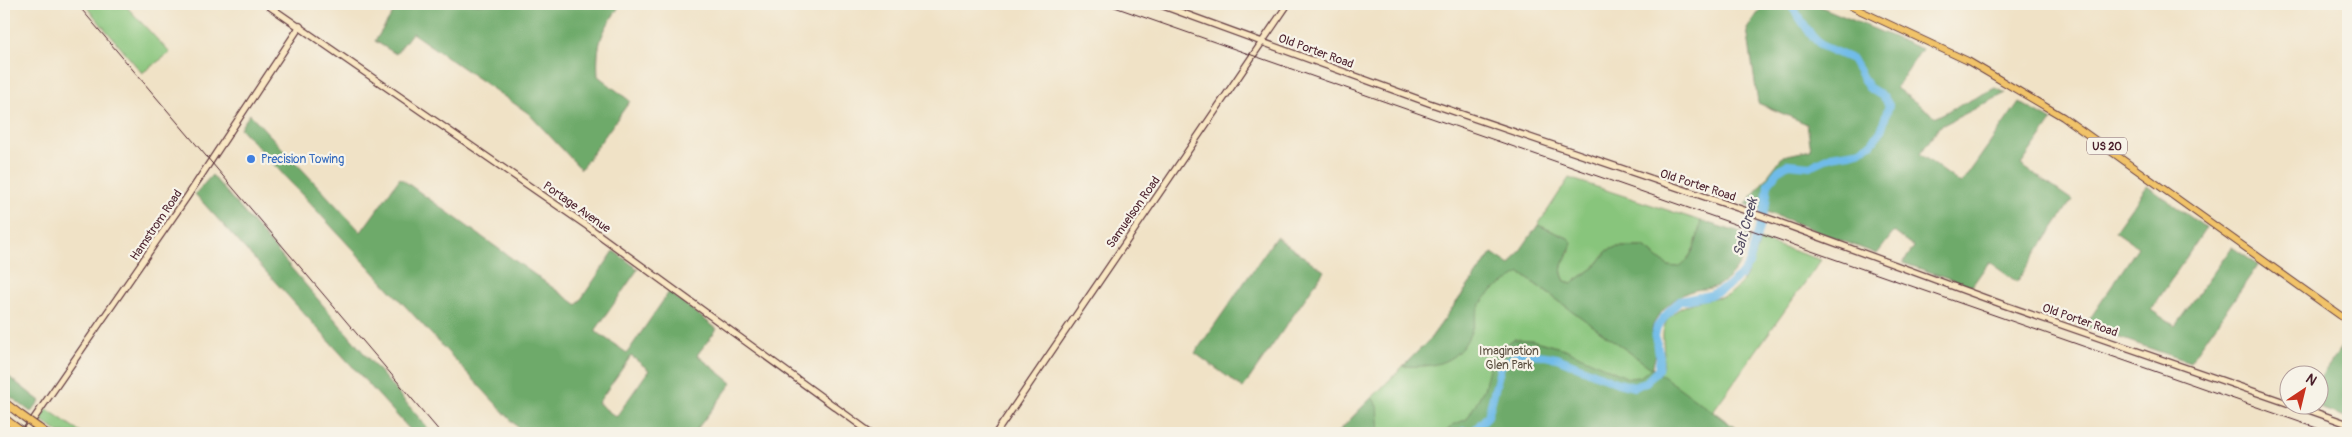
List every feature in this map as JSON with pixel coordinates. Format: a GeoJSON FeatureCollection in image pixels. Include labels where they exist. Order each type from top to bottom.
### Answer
{"type":"FeatureCollection","features":[{"type":"Feature","properties":{"kind":"highway"},"geometry":{"type":"LineString","coordinates":[[4,402],[46,433]]}},
{"type":"Feature","properties":{"kind":"highway"},"geometry":{"type":"LineString","coordinates":[[4,418],[24,433]]}},
{"type":"Feature","properties":{"kind":"main road","name":"US 20"},"geometry":{"type":"LineString","coordinates":[[1846,4],[1968,61],[2059,114],[2348,321]]}},
{"type":"Feature","properties":{"kind":"street","name":"Portage Avenue"},"geometry":{"type":"LineString","coordinates":[[266,4],[587,226],[871,433]]}},
{"type":"Feature","properties":{"kind":"street","name":"Old Porter Road"},"geometry":{"type":"LineString","coordinates":[[1158,4],[1429,103],[1773,220],[2004,305],[2280,400]]}},
{"type":"Feature","properties":{"kind":"street","name":"Samuelson Road"},"geometry":{"type":"LineString","coordinates":[[996,433],[1288,4]]}},
{"type":"Feature","properties":{"kind":"street","name":"Hamstrom Road"},"geometry":{"type":"LineString","coordinates":[[24,433],[182,205],[300,26]]}},
{"type":"Feature","properties":{"kind":"street","name":"Old Porter Road"},"geometry":{"type":"LineString","coordinates":[[2320,414],[2348,424]]}},
{"type":"Feature","properties":{"kind":"green space"},"geometry":{"type":"Polygon","coordinates":[[[84,4],[124,4],[170,53],[142,73],[84,4]]]}},
{"type":"Feature","properties":{"kind":"green space"},"geometry":{"type":"Polygon","coordinates":[[[399,4],[621,4],[609,22],[599,45],[598,76],[630,101],[581,169],[528,113],[412,33],[396,54],[375,41],[399,4]]]}},
{"type":"Feature","properties":{"kind":"green space"},"geometry":{"type":"Polygon","coordinates":[[[1764,4],[1814,4],[1922,49],[1896,88],[1936,117],[1995,88],[2006,93],[1939,127],[1920,154],[1961,184],[2019,102],[2052,121],[2021,165],[2072,200],[2017,282],[1989,262],[1972,286],[1903,263],[1914,247],[1894,232],[1877,254],[1746,204],[1783,156],[1811,150],[1807,124],[1758,103],[1747,29],[1764,4]]]}},
{"type":"Feature","properties":{"kind":"green space"},"geometry":{"type":"Polygon","coordinates":[[[250,114],[361,232],[400,178],[577,305],[614,251],[638,269],[595,331],[627,353],[669,292],[717,329],[697,355],[732,383],[694,433],[523,433],[240,128],[250,114]],[[631,356],[598,403],[616,417],[649,370],[631,356]]]}},
{"type":"Feature","properties":{"kind":"green space"},"geometry":{"type":"Polygon","coordinates":[[[212,175],[432,433],[413,433],[195,194],[212,175]]]}},
{"type":"Feature","properties":{"kind":"green space"},"geometry":{"type":"Polygon","coordinates":[[[1569,178],[1701,221],[1689,257],[1679,267],[1668,266],[1644,247],[1616,247],[1607,251],[1595,267],[1572,283],[1565,281],[1561,269],[1570,252],[1568,238],[1538,225],[1569,178]]]}},
{"type":"Feature","properties":{"kind":"green space"},"geometry":{"type":"Polygon","coordinates":[[[2147,186],[2206,228],[2151,310],[2175,326],[2232,247],[2258,265],[2190,362],[2085,326],[2138,247],[2115,231],[2147,186]]]}},
{"type":"Feature","properties":{"kind":"green space"},"geometry":{"type":"Polygon","coordinates":[[[1701,221],[1751,236],[1749,244],[1738,266],[1728,278],[1714,287],[1695,290],[1682,295],[1671,302],[1662,312],[1653,327],[1652,333],[1656,349],[1652,368],[1742,433],[1444,433],[1453,425],[1467,419],[1484,389],[1491,360],[1502,347],[1514,339],[1532,340],[1565,349],[1628,378],[1640,377],[1651,368],[1520,273],[1487,296],[1479,308],[1467,340],[1453,356],[1445,361],[1426,366],[1403,366],[1430,339],[1492,253],[1510,265],[1538,225],[1568,238],[1572,242],[1561,270],[1565,281],[1572,283],[1595,267],[1607,251],[1616,247],[1644,247],[1668,266],[1679,267],[1692,252],[1701,221]]]}},
{"type":"Feature","properties":{"kind":"green space"},"geometry":{"type":"Polygon","coordinates":[[[1276,237],[1324,271],[1243,388],[1195,353],[1276,237]]]}},
{"type":"Feature","properties":{"kind":"green space","name":"Imagination Glen Park"},"geometry":{"type":"Polygon","coordinates":[[[1760,240],[1821,260],[1713,411],[1742,433],[1337,433],[1430,339],[1492,253],[1660,374],[1664,360],[1664,328],[1670,316],[1687,305],[1726,296],[1735,290],[1749,270],[1760,240]]]}},
{"type":"Feature","properties":{"kind":"green space"},"geometry":{"type":"Polygon","coordinates":[[[2348,338],[2348,418],[2330,412],[2330,364],[2348,338]]]}},
{"type":"Feature","properties":{"kind":"green space"},"geometry":{"type":"Polygon","coordinates":[[[4,373],[40,401],[31,412],[4,392],[4,373]]]}},
{"type":"Feature","properties":{"kind":"green space"},"geometry":{"type":"Polygon","coordinates":[[[1372,397],[1378,406],[1380,433],[1337,433],[1372,397]]]}},
{"type":"Feature","properties":{"kind":"green space"},"geometry":{"type":"Polygon","coordinates":[[[47,409],[82,433],[59,433],[40,419],[47,409]]]}},
{"type":"Feature","properties":{"kind":"waterway","name":"Salt Creek"},"geometry":{"type":"LineString","coordinates":[[1472,433],[1488,416],[1501,366],[1520,352],[1557,358],[1618,383],[1634,387],[1646,382],[1658,370],[1660,357],[1655,336],[1657,327],[1671,309],[1680,301],[1710,295],[1725,288],[1740,276],[1749,264],[1766,203],[1768,184],[1779,170],[1788,164],[1810,166],[1831,156],[1856,152],[1871,144],[1881,131],[1889,105],[1884,97],[1868,87],[1852,59],[1822,46],[1812,36],[1790,4]]}},
{"type":"Feature","properties":{"kind":"waterway","name":"Salt Creek"},"geometry":{"type":"LineString","coordinates":[[1460,433],[1464,431],[1472,433]]}},
{"type":"Feature","properties":{"kind":"railway"},"geometry":{"type":"LineString","coordinates":[[77,4],[441,433]]}},
{"type":"Feature","properties":{"kind":"railway"},"geometry":{"type":"LineString","coordinates":[[1106,4],[2331,433]]}},
{"type":"Feature","properties":{"kind":"place","name":"Precision Towing"},"geometry":{"type":"Point","coordinates":[251,159]}}]}
